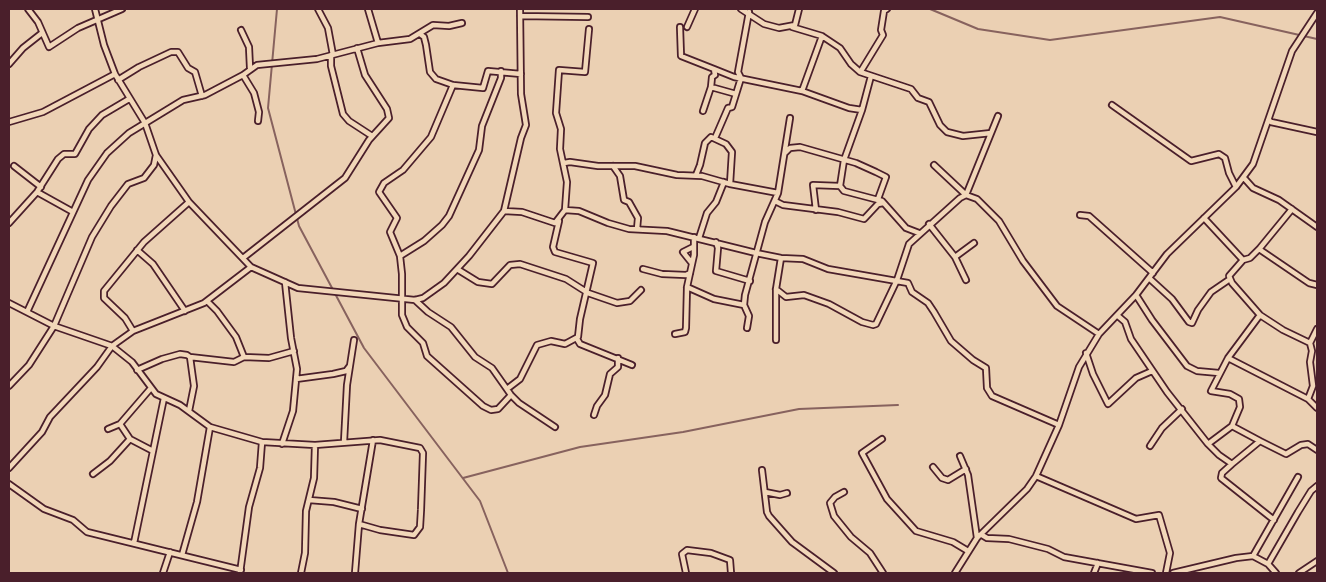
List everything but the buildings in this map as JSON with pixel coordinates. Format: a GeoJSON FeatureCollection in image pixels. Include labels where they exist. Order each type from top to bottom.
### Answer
{"type":"FeatureCollection","features":[{"type":"Feature","properties":{"kind":"street"},"geometry":{"type":"LineString","coordinates":[[28,9],[49,47],[97,18],[122,9]]}},
{"type":"Feature","properties":{"kind":"street"},"geometry":{"type":"LineString","coordinates":[[95,9],[104,45],[115,74],[146,123],[156,155],[189,202],[251,267],[298,288],[416,300],[430,293],[457,269],[504,210],[520,138],[526,125],[521,94],[520,9]]}},
{"type":"Feature","properties":{"kind":"street"},"geometry":{"type":"LineString","coordinates":[[318,9],[328,28],[332,55],[331,66],[343,114],[349,121],[372,136]]}},
{"type":"Feature","properties":{"kind":"street"},"geometry":{"type":"LineString","coordinates":[[368,9],[378,43]]}},
{"type":"Feature","properties":{"kind":"street"},"geometry":{"type":"LineString","coordinates":[[688,27],[695,9]]}},
{"type":"Feature","properties":{"kind":"street"},"geometry":{"type":"LineString","coordinates":[[741,9],[764,24],[779,28],[792,27],[822,36],[840,48],[851,64],[862,71],[871,76],[911,89],[918,98],[929,102],[940,125],[947,132],[963,136],[990,133]]}},
{"type":"Feature","properties":{"kind":"street"},"geometry":{"type":"LineString","coordinates":[[792,27],[795,25],[799,9]]}},
{"type":"Feature","properties":{"kind":"street"},"geometry":{"type":"LineString","coordinates":[[862,71],[883,35],[880,30],[884,11],[887,9]]}},
{"type":"Feature","properties":{"kind":"street"},"geometry":{"type":"LineString","coordinates":[[715,138],[728,108],[732,107],[741,78],[738,72],[748,12]]}},
{"type":"Feature","properties":{"kind":"street"},"geometry":{"type":"LineString","coordinates":[[955,573],[968,551],[994,519],[1027,489],[1036,476],[1086,353],[1099,334],[1118,316],[1181,239],[1244,178],[1253,164],[1270,120],[1292,51],[1317,13]]}},
{"type":"Feature","properties":{"kind":"street"},"geometry":{"type":"LineString","coordinates":[[520,16],[588,17]]}},
{"type":"Feature","properties":{"kind":"street"},"geometry":{"type":"LineString","coordinates":[[27,312],[88,180],[107,153],[128,133],[183,100],[202,96],[243,75],[250,68],[257,65],[317,59],[378,43],[410,39],[433,25],[449,26],[462,24]]}},
{"type":"Feature","properties":{"kind":"street"},"geometry":{"type":"LineString","coordinates":[[680,27],[681,56],[741,78],[802,91],[849,108],[862,110]]}},
{"type":"Feature","properties":{"kind":"street"},"geometry":{"type":"LineString","coordinates":[[589,29],[585,72],[559,70],[556,113],[561,129],[560,149],[567,182],[565,210],[559,220],[553,247],[555,252],[593,263],[577,339],[580,344],[632,365]]}},
{"type":"Feature","properties":{"kind":"street"},"geometry":{"type":"LineString","coordinates":[[241,30],[249,47],[250,68]]}},
{"type":"Feature","properties":{"kind":"street"},"geometry":{"type":"LineString","coordinates":[[9,64],[23,48],[42,33]]}},
{"type":"Feature","properties":{"kind":"street"},"geometry":{"type":"LineString","coordinates":[[420,34],[424,37],[432,76],[452,85],[482,88],[488,71],[521,74]]}},
{"type":"Feature","properties":{"kind":"street"},"geometry":{"type":"LineString","coordinates":[[802,91],[822,36]]}},
{"type":"Feature","properties":{"kind":"street"},"geometry":{"type":"LineString","coordinates":[[243,258],[345,178],[372,136],[389,118],[365,75],[357,48]]}},
{"type":"Feature","properties":{"kind":"street"},"geometry":{"type":"LineString","coordinates":[[118,80],[139,67],[171,52],[178,52],[188,68],[195,72],[202,96]]}},
{"type":"Feature","properties":{"kind":"street"},"geometry":{"type":"LineString","coordinates":[[703,111],[712,77],[715,75],[714,69]]}},
{"type":"Feature","properties":{"kind":"street"},"geometry":{"type":"LineString","coordinates":[[400,256],[424,241],[448,216],[479,150],[482,126],[502,78],[501,71]]}},
{"type":"Feature","properties":{"kind":"street"},"geometry":{"type":"LineString","coordinates":[[9,122],[43,112],[115,74]]}},
{"type":"Feature","properties":{"kind":"street"},"geometry":{"type":"LineString","coordinates":[[243,75],[254,93],[259,112],[258,121]]}},
{"type":"Feature","properties":{"kind":"street"},"geometry":{"type":"LineString","coordinates":[[840,186],[844,160],[862,110],[871,76]]}},
{"type":"Feature","properties":{"kind":"street"},"geometry":{"type":"LineString","coordinates":[[452,85],[431,137],[403,170],[384,184],[379,192],[397,218],[390,232],[400,256],[401,308],[407,327],[423,343],[428,356],[460,387],[491,410],[498,409],[511,395]]}},
{"type":"Feature","properties":{"kind":"street"},"geometry":{"type":"LineString","coordinates":[[710,87],[736,94]]}},
{"type":"Feature","properties":{"kind":"street"},"geometry":{"type":"LineString","coordinates":[[9,223],[41,187],[58,159],[64,154],[75,154],[88,129],[102,115],[130,99]]}},
{"type":"Feature","properties":{"kind":"street"},"geometry":{"type":"LineString","coordinates":[[1112,105],[1190,161],[1219,154],[1226,158],[1229,173],[1236,187]]}},
{"type":"Feature","properties":{"kind":"street"},"geometry":{"type":"LineString","coordinates":[[776,289],[786,297],[804,295],[829,304],[862,322],[876,324],[897,280],[906,250],[920,233],[960,198],[966,195],[998,116]]}},
{"type":"Feature","properties":{"kind":"street"},"geometry":{"type":"LineString","coordinates":[[747,328],[749,316],[744,304],[765,222],[778,193],[790,118]]}},
{"type":"Feature","properties":{"kind":"street"},"geometry":{"type":"LineString","coordinates":[[1270,120],[1271,122],[1317,132]]}},
{"type":"Feature","properties":{"kind":"street"},"geometry":{"type":"LineString","coordinates":[[675,334],[685,332],[686,328],[688,287],[691,262],[694,255],[693,247],[707,213],[727,183],[732,152],[726,144],[711,137],[705,143],[696,175]]}},
{"type":"Feature","properties":{"kind":"street"},"geometry":{"type":"LineString","coordinates":[[785,155],[790,148],[800,147],[844,160],[886,177],[878,199]]}},
{"type":"Feature","properties":{"kind":"street"},"geometry":{"type":"LineString","coordinates":[[9,386],[29,365],[54,326],[92,237],[111,206],[128,184],[144,178],[154,165],[156,155]]}},
{"type":"Feature","properties":{"kind":"street"},"geometry":{"type":"LineString","coordinates":[[564,163],[635,166],[677,175],[696,175],[778,193]]}},
{"type":"Feature","properties":{"kind":"street"},"geometry":{"type":"LineString","coordinates":[[934,165],[966,195],[977,200],[999,221],[1023,261],[1057,306],[1099,334]]}},
{"type":"Feature","properties":{"kind":"street"},"geometry":{"type":"LineString","coordinates":[[14,166],[41,187]]}},
{"type":"Feature","properties":{"kind":"street"},"geometry":{"type":"LineString","coordinates":[[613,166],[620,176],[624,200],[629,202],[638,218],[637,229]]}},
{"type":"Feature","properties":{"kind":"street"},"geometry":{"type":"LineString","coordinates":[[1244,178],[1254,188],[1275,197],[1317,227]]}},
{"type":"Feature","properties":{"kind":"street"},"geometry":{"type":"LineString","coordinates":[[816,210],[814,184],[840,186],[844,191],[878,199],[906,228],[920,233]]}},
{"type":"Feature","properties":{"kind":"street"},"geometry":{"type":"LineString","coordinates":[[37,192],[73,212]]}},
{"type":"Feature","properties":{"kind":"street"},"geometry":{"type":"LineString","coordinates":[[776,201],[783,205],[838,212],[864,219],[878,204],[883,203]]}},
{"type":"Feature","properties":{"kind":"street"},"geometry":{"type":"LineString","coordinates":[[133,331],[125,318],[106,302],[103,294],[137,250],[189,202]]}},
{"type":"Feature","properties":{"kind":"street"},"geometry":{"type":"LineString","coordinates":[[1149,278],[1172,299],[1189,322],[1192,323],[1198,310],[1211,292],[1230,279],[1229,276],[1243,260],[1250,258],[1259,249],[1292,209]]}},
{"type":"Feature","properties":{"kind":"street"},"geometry":{"type":"LineString","coordinates":[[504,210],[522,212],[550,223],[559,220]]}},
{"type":"Feature","properties":{"kind":"street"},"geometry":{"type":"LineString","coordinates":[[565,210],[579,210],[608,223],[637,229],[667,231],[781,258],[803,259],[828,269],[879,280],[897,280],[908,283],[912,292],[928,303],[951,341],[973,360],[986,368],[987,388],[992,396],[1058,424]]}},
{"type":"Feature","properties":{"kind":"street"},"geometry":{"type":"LineString","coordinates":[[1080,215],[1089,216],[1153,272]]}},
{"type":"Feature","properties":{"kind":"street"},"geometry":{"type":"LineString","coordinates":[[1204,218],[1243,260]]}},
{"type":"Feature","properties":{"kind":"street"},"geometry":{"type":"LineString","coordinates":[[930,224],[955,257],[966,280]]}},
{"type":"Feature","properties":{"kind":"street"},"geometry":{"type":"LineString","coordinates":[[716,242],[718,248],[716,271],[750,281]]}},
{"type":"Feature","properties":{"kind":"street"},"geometry":{"type":"LineString","coordinates":[[955,257],[974,243]]}},
{"type":"Feature","properties":{"kind":"street"},"geometry":{"type":"LineString","coordinates":[[691,262],[683,252],[693,247]]}},
{"type":"Feature","properties":{"kind":"street"},"geometry":{"type":"LineString","coordinates":[[1259,249],[1309,283],[1317,285]]}},
{"type":"Feature","properties":{"kind":"street"},"geometry":{"type":"LineString","coordinates":[[137,250],[153,264],[185,311]]}},
{"type":"Feature","properties":{"kind":"street"},"geometry":{"type":"LineString","coordinates":[[776,340],[776,289],[781,258]]}},
{"type":"Feature","properties":{"kind":"street"},"geometry":{"type":"LineString","coordinates":[[457,269],[478,282],[492,284],[503,271],[516,263],[566,278],[588,292],[617,303],[630,301],[641,290]]}},
{"type":"Feature","properties":{"kind":"street"},"geometry":{"type":"LineString","coordinates":[[9,468],[42,432],[50,417],[97,367],[112,346],[133,331],[207,301],[251,267]]}},
{"type":"Feature","properties":{"kind":"street"},"geometry":{"type":"LineString","coordinates":[[643,269],[662,274],[686,275],[690,273]]}},
{"type":"Feature","properties":{"kind":"street"},"geometry":{"type":"LineString","coordinates":[[1230,279],[1260,315],[1283,330],[1310,343]]}},
{"type":"Feature","properties":{"kind":"street"},"geometry":{"type":"LineString","coordinates":[[282,444],[293,411],[296,379],[296,357],[286,282]]}},
{"type":"Feature","properties":{"kind":"street"},"geometry":{"type":"LineString","coordinates":[[688,287],[714,299],[744,304]]}},
{"type":"Feature","properties":{"kind":"street"},"geometry":{"type":"LineString","coordinates":[[1136,295],[1186,366],[1197,371],[1220,373]]}},
{"type":"Feature","properties":{"kind":"street"},"geometry":{"type":"LineString","coordinates":[[416,300],[428,312],[451,327],[475,357],[496,372],[511,395],[556,427]]}},
{"type":"Feature","properties":{"kind":"street"},"geometry":{"type":"LineString","coordinates":[[207,301],[217,311],[236,337],[244,357]]}},
{"type":"Feature","properties":{"kind":"street"},"geometry":{"type":"LineString","coordinates":[[9,303],[54,326],[112,346],[124,354],[152,388],[164,398],[189,411],[210,427],[262,442],[315,445],[373,440],[415,446],[422,450],[420,527],[414,535],[409,536],[360,524]]}},
{"type":"Feature","properties":{"kind":"street"},"geometry":{"type":"LineString","coordinates":[[1208,444],[1232,426],[1240,407],[1239,399],[1230,394],[1212,391],[1228,358],[1260,315]]}},
{"type":"Feature","properties":{"kind":"street"},"geometry":{"type":"LineString","coordinates":[[1118,316],[1125,322],[1132,339],[1152,371],[1208,444],[1219,456],[1232,464]]}},
{"type":"Feature","properties":{"kind":"street"},"geometry":{"type":"LineString","coordinates":[[1308,400],[1313,386],[1310,343],[1317,329]]}},
{"type":"Feature","properties":{"kind":"street"},"geometry":{"type":"LineString","coordinates":[[507,389],[520,379],[537,344],[551,341],[565,344],[577,339]]}},
{"type":"Feature","properties":{"kind":"street"},"geometry":{"type":"LineString","coordinates":[[344,442],[349,367],[354,340]]}},
{"type":"Feature","properties":{"kind":"street"},"geometry":{"type":"LineString","coordinates":[[138,370],[180,354],[190,357],[234,362],[244,357],[269,358],[283,356],[294,351]]}},
{"type":"Feature","properties":{"kind":"street"},"geometry":{"type":"LineString","coordinates":[[1086,353],[1093,374],[1108,404],[1136,378],[1152,371]]}},
{"type":"Feature","properties":{"kind":"street"},"geometry":{"type":"LineString","coordinates":[[189,411],[194,392],[190,357]]}},
{"type":"Feature","properties":{"kind":"street"},"geometry":{"type":"LineString","coordinates":[[594,415],[605,395],[610,374],[618,367],[618,358]]}},
{"type":"Feature","properties":{"kind":"street"},"geometry":{"type":"LineString","coordinates":[[1228,358],[1308,400],[1317,408]]}},
{"type":"Feature","properties":{"kind":"street"},"geometry":{"type":"LineString","coordinates":[[296,379],[333,374],[349,367]]}},
{"type":"Feature","properties":{"kind":"street"},"geometry":{"type":"LineString","coordinates":[[108,429],[120,424],[152,388]]}},
{"type":"Feature","properties":{"kind":"street"},"geometry":{"type":"LineString","coordinates":[[134,543],[164,398]]}},
{"type":"Feature","properties":{"kind":"street"},"geometry":{"type":"LineString","coordinates":[[1150,446],[1162,428],[1182,409]]}},
{"type":"Feature","properties":{"kind":"street"},"geometry":{"type":"LineString","coordinates":[[120,424],[130,439],[153,451]]}},
{"type":"Feature","properties":{"kind":"street"},"geometry":{"type":"LineString","coordinates":[[1232,426],[1286,454],[1301,445],[1317,448]]}},
{"type":"Feature","properties":{"kind":"street"},"geometry":{"type":"LineString","coordinates":[[182,555],[197,502],[210,427]]}},
{"type":"Feature","properties":{"kind":"street"},"geometry":{"type":"LineString","coordinates":[[93,474],[110,461],[130,439]]}},
{"type":"Feature","properties":{"kind":"street"},"geometry":{"type":"LineString","coordinates":[[882,439],[862,453],[887,499],[916,531],[953,542],[968,551]]}},
{"type":"Feature","properties":{"kind":"street"},"geometry":{"type":"LineString","coordinates":[[355,573],[362,508],[373,440]]}},
{"type":"Feature","properties":{"kind":"street"},"geometry":{"type":"LineString","coordinates":[[1260,441],[1222,473],[1221,478],[1274,520]]}},
{"type":"Feature","properties":{"kind":"street"},"geometry":{"type":"LineString","coordinates":[[9,484],[44,509],[73,520],[87,532],[107,539],[134,543],[182,555],[240,572],[249,507],[260,468],[262,442]]}},
{"type":"Feature","properties":{"kind":"street"},"geometry":{"type":"LineString","coordinates":[[301,573],[306,553],[306,518],[314,478],[315,445]]}},
{"type":"Feature","properties":{"kind":"street"},"geometry":{"type":"LineString","coordinates":[[960,456],[966,469],[980,536]]}},
{"type":"Feature","properties":{"kind":"street"},"geometry":{"type":"LineString","coordinates":[[9,459],[14,463]]}},
{"type":"Feature","properties":{"kind":"street"},"geometry":{"type":"LineString","coordinates":[[933,467],[942,478],[948,480],[966,469]]}},
{"type":"Feature","properties":{"kind":"street"},"geometry":{"type":"LineString","coordinates":[[762,470],[769,516],[792,542],[834,573]]}},
{"type":"Feature","properties":{"kind":"street"},"geometry":{"type":"LineString","coordinates":[[1036,476],[1136,519],[1159,515],[1170,553],[1166,573]]}},
{"type":"Feature","properties":{"kind":"street"},"geometry":{"type":"LineString","coordinates":[[1254,556],[1280,505],[1298,478]]}},
{"type":"Feature","properties":{"kind":"street"},"geometry":{"type":"LineString","coordinates":[[1268,564],[1306,498],[1317,486]]}},
{"type":"Feature","properties":{"kind":"street"},"geometry":{"type":"LineString","coordinates":[[765,492],[780,496],[787,493]]}},
{"type":"Feature","properties":{"kind":"street"},"geometry":{"type":"LineString","coordinates":[[844,492],[834,497],[830,503],[834,516],[851,537],[870,553],[883,573]]}},
{"type":"Feature","properties":{"kind":"street"},"geometry":{"type":"LineString","coordinates":[[309,500],[334,502],[362,508]]}},
{"type":"Feature","properties":{"kind":"street"},"geometry":{"type":"LineString","coordinates":[[980,536],[1009,539],[1048,549],[1064,557],[1152,573]]}},
{"type":"Feature","properties":{"kind":"street"},"geometry":{"type":"LineString","coordinates":[[686,573],[682,554],[687,550],[725,557],[730,560],[731,573]]}},
{"type":"Feature","properties":{"kind":"street"},"geometry":{"type":"LineString","coordinates":[[163,573],[170,552]]}},
{"type":"Feature","properties":{"kind":"street"},"geometry":{"type":"LineString","coordinates":[[1173,573],[1236,558],[1254,556],[1268,564],[1276,573]]}},
{"type":"Feature","properties":{"kind":"street"},"geometry":{"type":"LineString","coordinates":[[1299,573],[1317,561]]}},
{"type":"Feature","properties":{"kind":"street"},"geometry":{"type":"LineString","coordinates":[[1094,573],[1098,562]]}},
{"type":"Feature","properties":{"kind":"waterway"},"geometry":{"type":"LineString","coordinates":[[277,9],[268,108],[299,226],[364,348],[480,501],[508,573]]}},
{"type":"Feature","properties":{"kind":"waterway"},"geometry":{"type":"LineString","coordinates":[[930,9],[978,29],[1050,40],[1220,17],[1317,39]]}},
{"type":"Feature","properties":{"kind":"waterway"},"geometry":{"type":"LineString","coordinates":[[463,478],[580,447],[683,432],[799,409],[898,405]]}}]}
